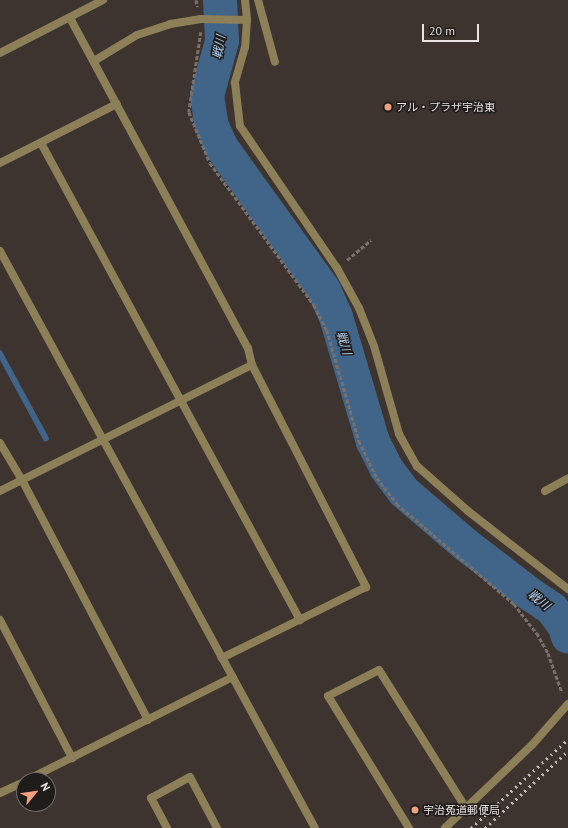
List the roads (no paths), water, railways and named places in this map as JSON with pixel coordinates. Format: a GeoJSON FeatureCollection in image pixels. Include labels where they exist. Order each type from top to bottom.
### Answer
{"type":"FeatureCollection","features":[{"type":"Feature","properties":{"kind":"street"},"geometry":{"type":"LineString","coordinates":[[0,53],[103,0]]}},
{"type":"Feature","properties":{"kind":"street"},"geometry":{"type":"LineString","coordinates":[[245,0],[242,20],[245,47],[235,83],[240,126],[337,268],[359,308],[374,346],[399,434],[417,466],[468,511],[568,589]]}},
{"type":"Feature","properties":{"kind":"street"},"geometry":{"type":"LineString","coordinates":[[258,0],[275,62]]}},
{"type":"Feature","properties":{"kind":"street"},"geometry":{"type":"LineString","coordinates":[[70,18],[248,348],[252,365],[366,587],[222,658]]}},
{"type":"Feature","properties":{"kind":"street"},"geometry":{"type":"LineString","coordinates":[[94,61],[136,35],[170,24],[200,19],[242,20]]}},
{"type":"Feature","properties":{"kind":"street"},"geometry":{"type":"LineString","coordinates":[[0,163],[117,104]]}},
{"type":"Feature","properties":{"kind":"street"},"geometry":{"type":"LineString","coordinates":[[40,143],[300,620]]}},
{"type":"Feature","properties":{"kind":"street"},"geometry":{"type":"LineString","coordinates":[[0,251],[315,828]]}},
{"type":"Feature","properties":{"kind":"street"},"geometry":{"type":"LineString","coordinates":[[0,491],[252,365]]}},
{"type":"Feature","properties":{"kind":"street"},"geometry":{"type":"LineString","coordinates":[[0,443],[22,480],[148,720]]}},
{"type":"Feature","properties":{"kind":"street"},"geometry":{"type":"LineString","coordinates":[[545,491],[568,478]]}},
{"type":"Feature","properties":{"kind":"street"},"geometry":{"type":"LineString","coordinates":[[0,620],[72,758]]}},
{"type":"Feature","properties":{"kind":"street"},"geometry":{"type":"LineString","coordinates":[[409,828],[328,696],[379,670],[466,808]]}},
{"type":"Feature","properties":{"kind":"street"},"geometry":{"type":"LineString","coordinates":[[43,772],[233,677]]}},
{"type":"Feature","properties":{"kind":"street"},"geometry":{"type":"LineString","coordinates":[[444,828],[532,745],[568,704]]}},
{"type":"Feature","properties":{"kind":"street"},"geometry":{"type":"LineString","coordinates":[[168,828],[151,798],[190,777],[217,828]]}},
{"type":"Feature","properties":{"kind":"street"},"geometry":{"type":"LineString","coordinates":[[0,793],[16,786]]}},
{"type":"Feature","properties":{"kind":"waterway","name":"戦川"},"geometry":{"type":"LineString","coordinates":[[220,0],[222,41],[207,96],[212,126],[222,148],[324,290],[336,317],[373,442],[386,468],[404,492],[466,545],[552,609],[565,627],[568,637]]}},
{"type":"Feature","properties":{"kind":"waterway"},"geometry":{"type":"LineString","coordinates":[[0,353],[46,438]]}},
{"type":"Feature","properties":{"kind":"railway"},"geometry":{"type":"LineString","coordinates":[[471,828],[568,739]]}},
{"type":"Feature","properties":{"kind":"railway"},"geometry":{"type":"LineString","coordinates":[[485,828],[568,751]]}},
{"type":"Feature","properties":{"kind":"place","name":"アル・プラザ宇治東"},"geometry":{"type":"Point","coordinates":[388,107]}},
{"type":"Feature","properties":{"kind":"place","name":"宇治菟道郵便局"},"geometry":{"type":"Point","coordinates":[415,810]}}]}
